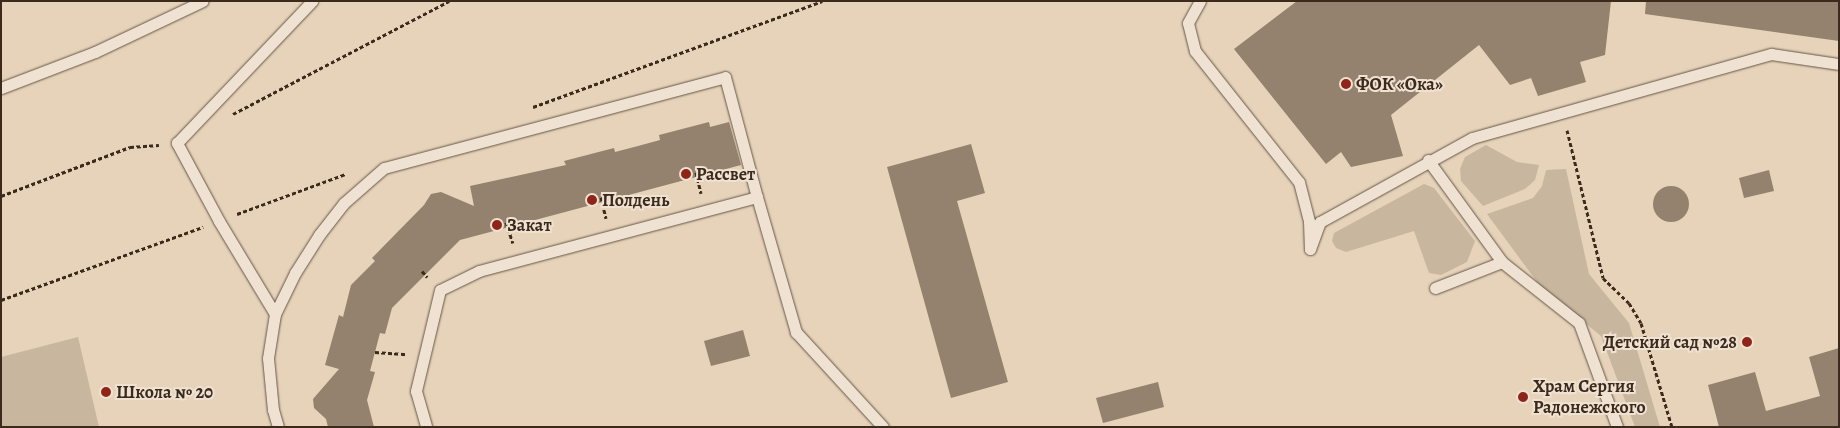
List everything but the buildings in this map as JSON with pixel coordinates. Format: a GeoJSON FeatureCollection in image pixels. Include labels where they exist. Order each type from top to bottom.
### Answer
{"type":"FeatureCollection","features":[{"type":"Feature","properties":{"kind":"lane"},"geometry":{"type":"LineString","coordinates":[[1,88],[95,52],[203,1]]}},
{"type":"Feature","properties":{"kind":"lane"},"geometry":{"type":"LineString","coordinates":[[275,314],[219,221],[177,143],[312,1]]}},
{"type":"Feature","properties":{"kind":"lane"},"geometry":{"type":"LineString","coordinates":[[1200,1],[1188,23],[1195,51],[1299,182],[1308,221],[1310,249],[1320,222],[1428,160],[1472,138],[1772,54],[1839,64]]}},
{"type":"Feature","properties":{"kind":"lane"},"geometry":{"type":"LineString","coordinates":[[278,427],[273,410],[268,358],[275,314],[295,273],[319,235],[344,203],[384,168],[725,77],[796,332],[883,427]]}},
{"type":"Feature","properties":{"kind":"lane"},"geometry":{"type":"LineString","coordinates":[[1428,160],[1502,262],[1579,323],[1617,427]]}},
{"type":"Feature","properties":{"kind":"lane"},"geometry":{"type":"LineString","coordinates":[[426,427],[416,391],[440,290],[479,271],[757,196]]}},
{"type":"Feature","properties":{"kind":"lane"},"geometry":{"type":"LineString","coordinates":[[1436,288],[1502,262]]}},
{"type":"Feature","properties":{"kind":"path"},"geometry":{"type":"LineString","coordinates":[[1562,113],[1604,278],[1629,303],[1641,323],[1672,427]]}},
{"type":"Feature","properties":{"kind":"path"},"geometry":{"type":"LineString","coordinates":[[375,352],[425,355]]}},
{"type":"Feature","properties":{"kind":"shaded area"},"geometry":{"type":"Polygon","coordinates":[[[1486,145],[1517,162],[1539,165],[1535,180],[1525,189],[1483,206],[1461,181],[1460,169],[1465,157],[1486,145]]]}},
{"type":"Feature","properties":{"kind":"shaded area"},"geometry":{"type":"Polygon","coordinates":[[[1566,169],[1589,274],[1629,323],[1660,427],[1635,427],[1601,336],[1540,286],[1487,214],[1533,198],[1542,186],[1546,170],[1566,169]]]}},
{"type":"Feature","properties":{"kind":"shaded area"},"geometry":{"type":"Polygon","coordinates":[[[1424,184],[1434,188],[1475,241],[1467,262],[1441,275],[1429,273],[1414,231],[1346,252],[1336,248],[1332,241],[1334,233],[1424,184]]]}},
{"type":"Feature","properties":{"kind":"shaded area"},"geometry":{"type":"Polygon","coordinates":[[[78,337],[99,427],[1,427],[1,357],[78,337]]]}},
{"type":"Feature","properties":{"kind":"place","name":"ФОК «Ока»"},"geometry":{"type":"Point","coordinates":[1346,84]}},
{"type":"Feature","properties":{"kind":"place","name":"Рассвет"},"geometry":{"type":"Point","coordinates":[686,174]}},
{"type":"Feature","properties":{"kind":"place","name":"Полдень"},"geometry":{"type":"Point","coordinates":[592,200]}},
{"type":"Feature","properties":{"kind":"place","name":"Закат"},"geometry":{"type":"Point","coordinates":[497,225]}},
{"type":"Feature","properties":{"kind":"place","name":"Детский сад №28"},"geometry":{"type":"Point","coordinates":[1747,342]}},
{"type":"Feature","properties":{"kind":"place","name":"Школа № 20"},"geometry":{"type":"Point","coordinates":[106,392]}},
{"type":"Feature","properties":{"kind":"place","name":"Храм Сергия Радонежского"},"geometry":{"type":"Point","coordinates":[1523,397]}}]}
